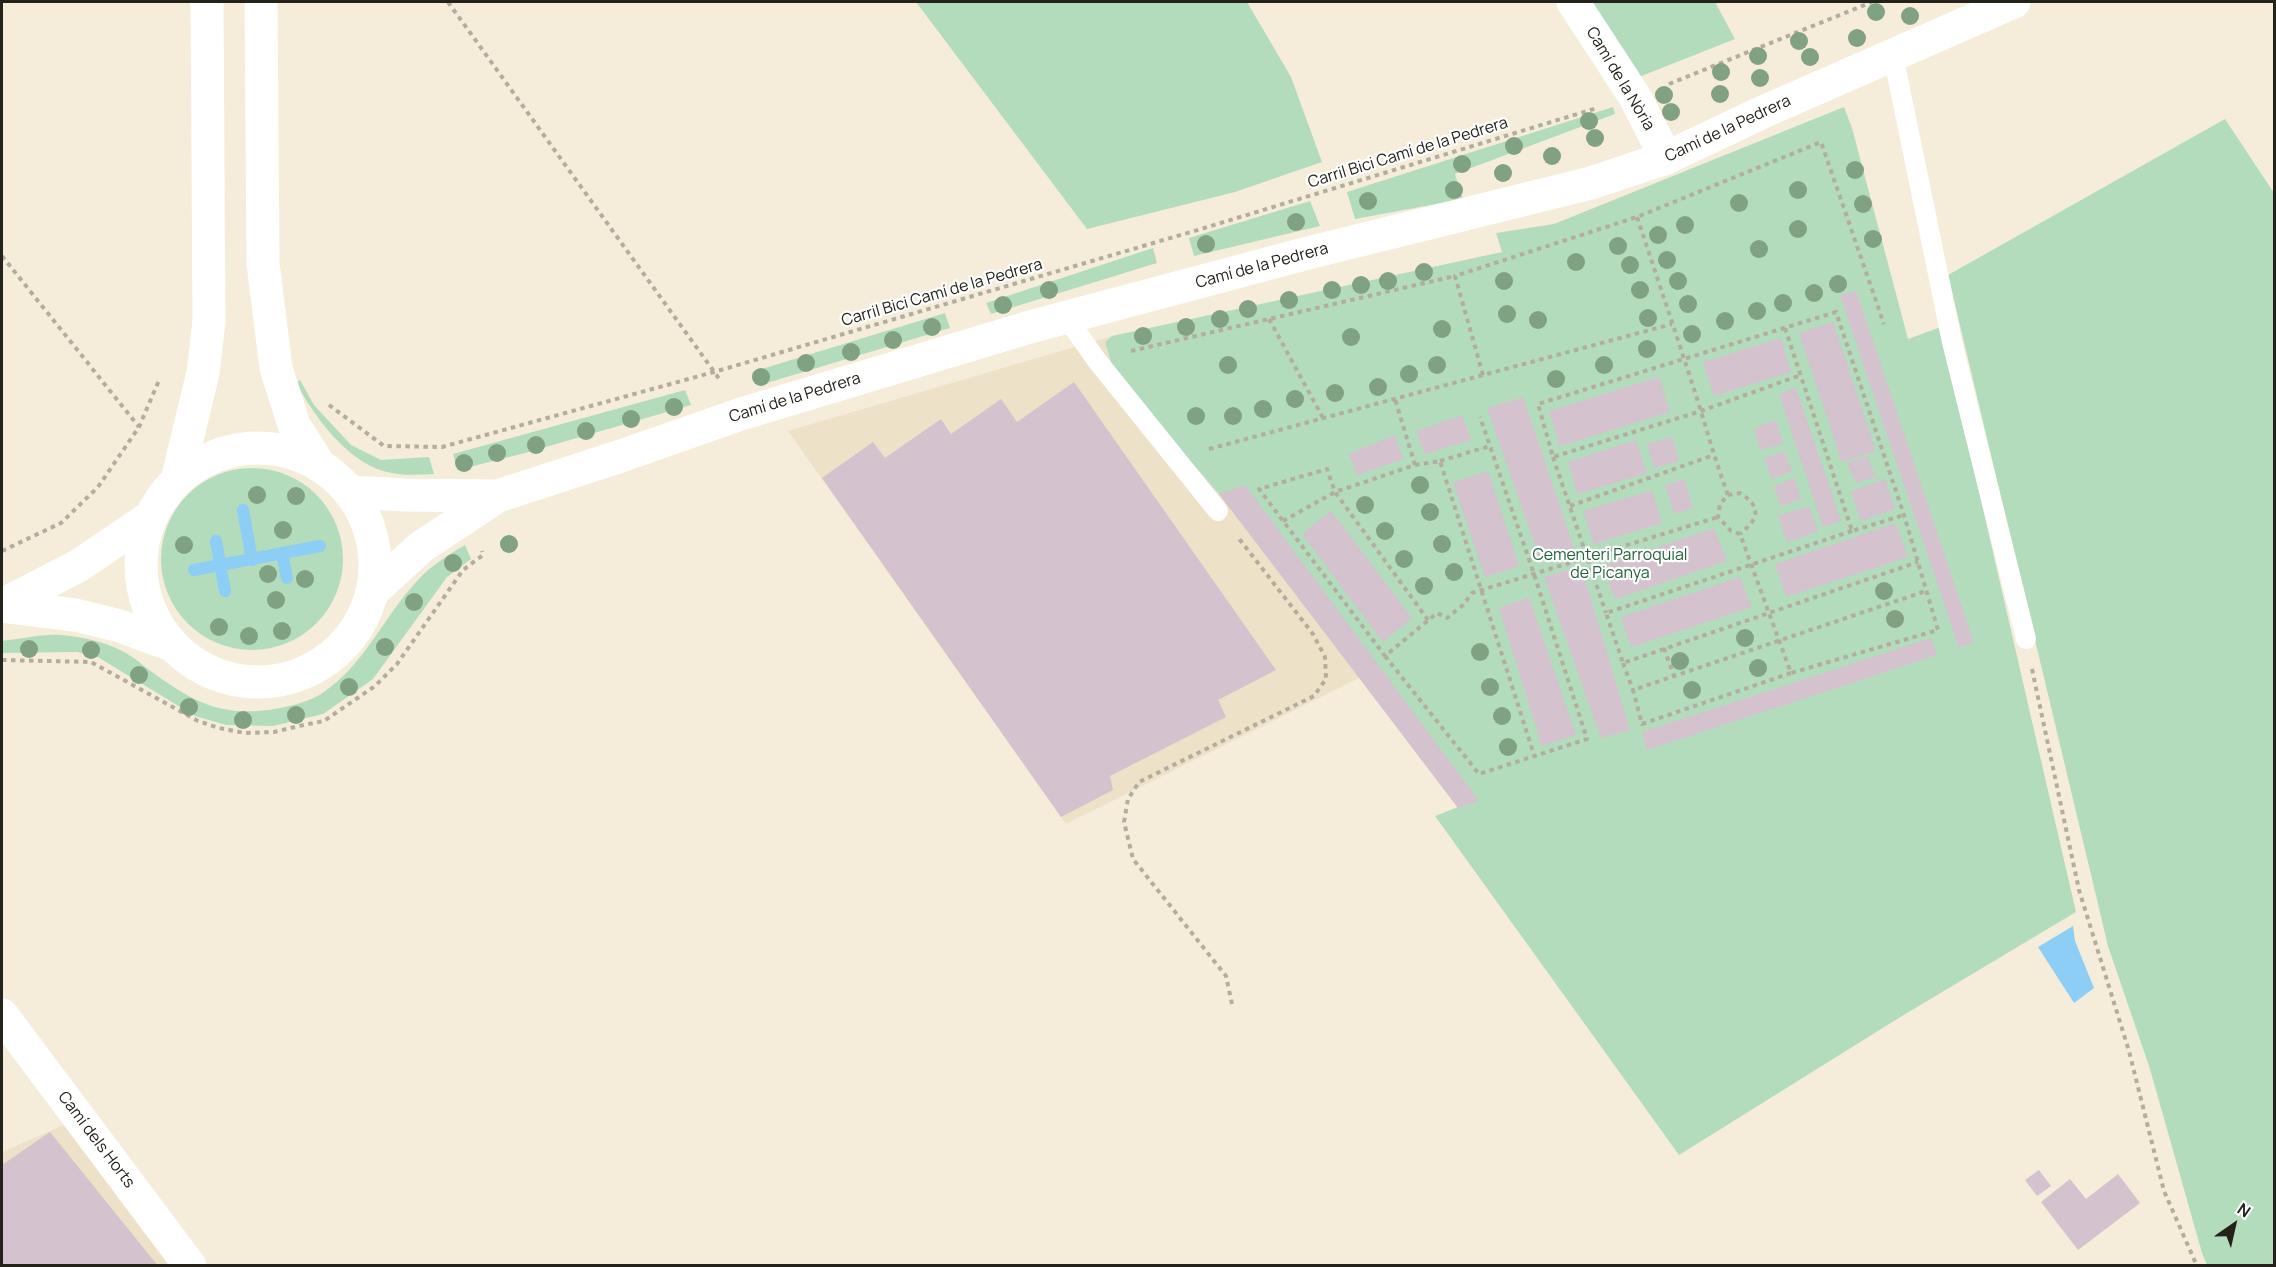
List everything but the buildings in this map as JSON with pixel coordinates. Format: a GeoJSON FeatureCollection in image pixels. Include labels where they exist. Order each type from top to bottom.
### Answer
{"type":"FeatureCollection","features":[{"type":"Feature","properties":{"kind":"street"},"geometry":{"type":"LineString","coordinates":[[177,480],[202,373],[209,321],[207,2]]}},
{"type":"Feature","properties":{"kind":"street"},"geometry":{"type":"LineString","coordinates":[[261,2],[263,263],[276,368],[294,424],[320,466]]}},
{"type":"Feature","properties":{"kind":"street","name":"Camí de la Nòria"},"geometry":{"type":"LineString","coordinates":[[1573,2],[1635,97],[1666,158]]}},
{"type":"Feature","properties":{"kind":"street","name":"Camí de la Pedrera"},"geometry":{"type":"LineString","coordinates":[[372,592],[421,547],[498,496],[741,414],[1066,317],[1308,253],[1591,183],[1666,158],[1763,112],[2014,2]]}},
{"type":"Feature","properties":{"kind":"street"},"geometry":{"type":"LineString","coordinates":[[257,448],[279,450],[300,456],[320,466],[349,492],[363,514],[372,540],[375,566],[372,592],[364,616],[351,637],[313,669],[289,678],[264,682],[239,680],[215,674],[193,662],[161,631],[151,613],[141,575],[141,555],[145,535],[152,516],[167,491],[194,467],[235,450],[257,448]]}},
{"type":"Feature","properties":{"kind":"street","name":"Camí de la Pedrera"},"geometry":{"type":"LineString","coordinates":[[349,492],[498,496]]}},
{"type":"Feature","properties":{"kind":"street"},"geometry":{"type":"LineString","coordinates":[[2,606],[78,566],[152,516]]}},
{"type":"Feature","properties":{"kind":"street"},"geometry":{"type":"LineString","coordinates":[[2,606],[75,615],[120,626],[174,646]]}},
{"type":"Feature","properties":{"kind":"street","name":"Camí dels Horts"},"geometry":{"type":"LineString","coordinates":[[2,1015],[190,1266]]}},
{"type":"Feature","properties":{"kind":"lane"},"geometry":{"type":"LineString","coordinates":[[1893,55],[1952,342],[2026,639]]}},
{"type":"Feature","properties":{"kind":"lane"},"geometry":{"type":"LineString","coordinates":[[1066,317],[1098,363],[1218,511]]}},
{"type":"Feature","properties":{"kind":"path"},"geometry":{"type":"LineString","coordinates":[[448,2],[714,372],[741,414]]}},
{"type":"Feature","properties":{"kind":"path"},"geometry":{"type":"LineString","coordinates":[[1664,87],[1872,2]]}},
{"type":"Feature","properties":{"kind":"path","name":"Carril Bici Camí de la Pedrera"},"geometry":{"type":"LineString","coordinates":[[324,396],[330,406],[384,446],[442,447],[714,372],[1201,229],[1600,106]]}},
{"type":"Feature","properties":{"kind":"path"},"geometry":{"type":"LineString","coordinates":[[1128,352],[1455,276],[1637,217],[1821,142],[1884,324]]}},
{"type":"Feature","properties":{"kind":"path"},"geometry":{"type":"LineString","coordinates":[[1637,217],[1728,495]]}},
{"type":"Feature","properties":{"kind":"path"},"geometry":{"type":"LineString","coordinates":[[2,256],[139,427]]}},
{"type":"Feature","properties":{"kind":"path"},"geometry":{"type":"LineString","coordinates":[[1455,276],[1483,375]]}},
{"type":"Feature","properties":{"kind":"path"},"geometry":{"type":"LineString","coordinates":[[1836,312],[1904,514],[1938,630],[1791,673],[1642,724],[1553,457],[1539,404],[1785,328],[1836,312]]}},
{"type":"Feature","properties":{"kind":"path"},"geometry":{"type":"LineString","coordinates":[[1269,318],[1323,418]]}},
{"type":"Feature","properties":{"kind":"path"},"geometry":{"type":"LineString","coordinates":[[1202,452],[1672,324]]}},
{"type":"Feature","properties":{"kind":"path"},"geometry":{"type":"LineString","coordinates":[[1785,328],[1852,531]]}},
{"type":"Feature","properties":{"kind":"path"},"geometry":{"type":"LineString","coordinates":[[1553,457],[1701,411],[1801,375]]}},
{"type":"Feature","properties":{"kind":"path"},"geometry":{"type":"LineString","coordinates":[[2,551],[62,523],[98,487],[139,427],[161,376]]}},
{"type":"Feature","properties":{"kind":"path"},"geometry":{"type":"LineString","coordinates":[[1395,399],[1415,465]]}},
{"type":"Feature","properties":{"kind":"path"},"geometry":{"type":"LineString","coordinates":[[1428,620],[1335,492],[1327,469],[1259,489],[1385,656],[1479,774],[1587,739],[1480,417]]}},
{"type":"Feature","properties":{"kind":"path"},"geometry":{"type":"LineString","coordinates":[[1283,521],[1335,492],[1415,465],[1440,461],[1490,446]]}},
{"type":"Feature","properties":{"kind":"path"},"geometry":{"type":"LineString","coordinates":[[1570,506],[1714,455]]}},
{"type":"Feature","properties":{"kind":"path"},"geometry":{"type":"LineString","coordinates":[[1440,461],[1534,756]]}},
{"type":"Feature","properties":{"kind":"path"},"geometry":{"type":"LineString","coordinates":[[1718,516],[1720,504],[1728,495],[1740,493],[1752,501],[1756,512],[1754,523],[1740,534]]}},
{"type":"Feature","properties":{"kind":"path"},"geometry":{"type":"LineString","coordinates":[[1218,511],[1314,634],[1325,657],[1326,679],[1314,696],[1139,782],[1128,799],[1124,822],[1133,859],[1226,976],[1232,1004]]}},
{"type":"Feature","properties":{"kind":"path"},"geometry":{"type":"LineString","coordinates":[[1606,613],[1904,514]]}},
{"type":"Feature","properties":{"kind":"path"},"geometry":{"type":"LineString","coordinates":[[1718,516],[1731,531],[1740,534]]}},
{"type":"Feature","properties":{"kind":"path"},"geometry":{"type":"LineString","coordinates":[[1385,656],[1437,614],[1447,618],[1463,605],[1472,593],[1718,516]]}},
{"type":"Feature","properties":{"kind":"path"},"geometry":{"type":"LineString","coordinates":[[1740,534],[1791,673]]}},
{"type":"Feature","properties":{"kind":"path"},"geometry":{"type":"LineString","coordinates":[[2,660],[91,662],[198,721],[219,728],[246,733],[274,732],[308,724],[324,720],[343,708],[375,686],[397,664],[447,591],[464,570],[483,555],[480,547]]}},
{"type":"Feature","properties":{"kind":"path"},"geometry":{"type":"LineString","coordinates":[[1623,663],[1918,562]]}},
{"type":"Feature","properties":{"kind":"path"},"geometry":{"type":"LineString","coordinates":[[1632,690],[1926,591]]}},
{"type":"Feature","properties":{"kind":"path"},"geometry":{"type":"LineString","coordinates":[[2026,639],[2079,890],[2129,1051],[2164,1191],[2197,1266]]}},
{"type":"Feature","properties":{"kind":"path"},"geometry":{"type":"LineString","coordinates":[[1664,648],[1674,676]]}},
{"type":"Feature","properties":{"kind":"shaded area"},"geometry":{"type":"Polygon","coordinates":[[[1112,336],[1105,342],[1115,375],[1219,494],[1359,678],[1066,824],[788,431],[1112,336]]]}},
{"type":"Feature","properties":{"kind":"shaded area"},"geometry":{"type":"Polygon","coordinates":[[[64,1125],[174,1265],[2,1265],[2,1152],[64,1125]]]}},
{"type":"Feature","properties":{"kind":"green space"},"geometry":{"type":"Polygon","coordinates":[[[916,2],[1247,2],[1291,77],[1322,162],[1235,192],[1087,229],[916,2]]]}},
{"type":"Feature","properties":{"kind":"green space"},"geometry":{"type":"Polygon","coordinates":[[[1589,2],[1715,2],[1735,39],[1634,79],[1589,2]]]}},
{"type":"Feature","properties":{"kind":"green space"},"geometry":{"type":"Polygon","coordinates":[[[1613,107],[1615,114],[1455,174],[1463,199],[1355,219],[1347,192],[1613,107]]]}},
{"type":"Feature","properties":{"kind":"green space","name":"Cementeri Parroquial de Picanya"},"geometry":{"type":"Polygon","coordinates":[[[1844,107],[1852,128],[1908,339],[1941,327],[2076,912],[1902,1016],[1679,1155],[1435,816],[1458,807],[1219,494],[1115,375],[1105,342],[1112,336],[1502,252],[1496,233],[1554,224],[1844,107]]]}},
{"type":"Feature","properties":{"kind":"green space"},"geometry":{"type":"Polygon","coordinates":[[[2225,119],[2274,193],[2274,1265],[2207,1265],[2202,1253],[2150,1069],[2108,946],[1948,275],[2225,119]]]}},
{"type":"Feature","properties":{"kind":"green space"},"geometry":{"type":"Polygon","coordinates":[[[1310,201],[1320,226],[1194,256],[1189,238],[1310,201]]]}},
{"type":"Feature","properties":{"kind":"green space"},"geometry":{"type":"Polygon","coordinates":[[[1153,248],[1157,263],[991,314],[986,303],[1153,248]]]}},
{"type":"Feature","properties":{"kind":"green space"},"geometry":{"type":"Polygon","coordinates":[[[945,313],[950,328],[760,385],[752,372],[945,313]]]}},
{"type":"Feature","properties":{"kind":"green space"},"geometry":{"type":"Polygon","coordinates":[[[300,380],[314,405],[351,445],[381,460],[429,457],[434,474],[389,473],[356,457],[343,446],[311,408],[296,382],[300,380]]]}},
{"type":"Feature","properties":{"kind":"green space"},"geometry":{"type":"Polygon","coordinates":[[[685,390],[691,405],[458,470],[453,454],[685,390]]]}},
{"type":"Feature","properties":{"kind":"green space"},"geometry":{"type":"Polygon","coordinates":[[[252,468],[287,475],[316,495],[336,524],[343,559],[336,594],[316,623],[287,643],[252,650],[217,643],[188,623],[168,594],[161,559],[168,524],[188,495],[217,475],[252,468]]]}},
{"type":"Feature","properties":{"kind":"green space"},"geometry":{"type":"Polygon","coordinates":[[[465,545],[471,559],[447,577],[373,679],[323,714],[273,726],[226,725],[195,716],[96,656],[77,652],[2,653],[2,641],[53,635],[84,638],[126,653],[180,691],[206,704],[235,711],[269,710],[289,706],[321,694],[336,682],[362,655],[394,609],[418,580],[440,561],[465,545]]]}},
{"type":"Feature","properties":{"kind":"water"},"geometry":{"type":"Polygon","coordinates":[[[2073,926],[2075,941],[2094,988],[2074,1003],[2038,947],[2073,926]]]}},
{"type":"Feature","properties":{"kind":"waterway"},"geometry":{"type":"LineString","coordinates":[[243,510],[252,560]]}},
{"type":"Feature","properties":{"kind":"waterway"},"geometry":{"type":"LineString","coordinates":[[216,541],[225,591]]}},
{"type":"Feature","properties":{"kind":"waterway"},"geometry":{"type":"LineString","coordinates":[[194,570],[320,546]]}},
{"type":"Feature","properties":{"kind":"waterway"},"geometry":{"type":"LineString","coordinates":[[282,554],[287,578]]}}]}
